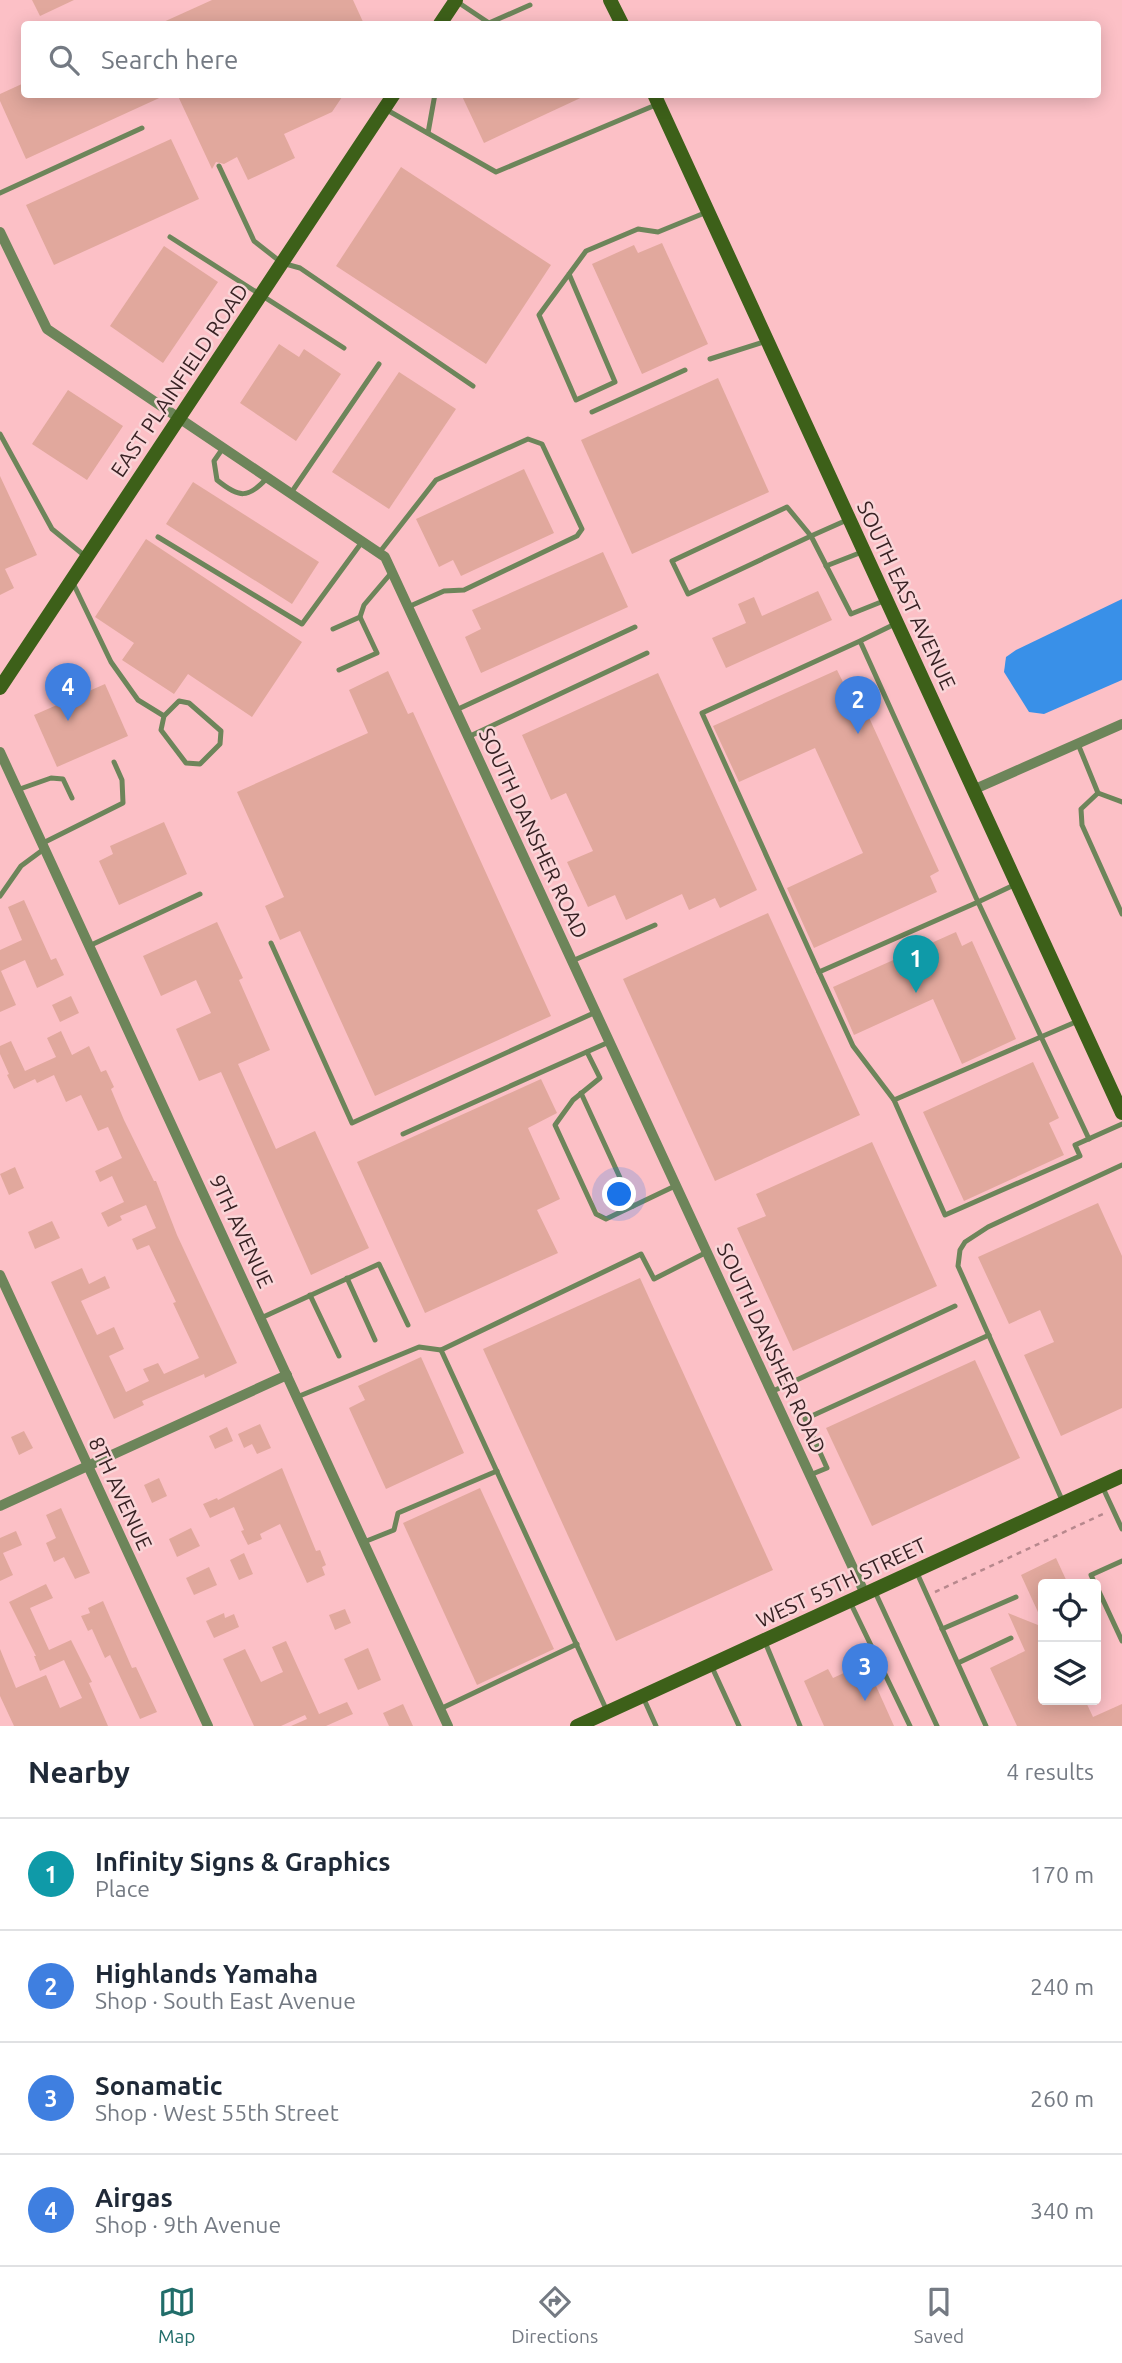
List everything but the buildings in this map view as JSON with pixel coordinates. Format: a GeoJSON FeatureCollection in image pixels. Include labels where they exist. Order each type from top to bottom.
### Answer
{"type":"FeatureCollection","features":[{"type":"Feature","properties":{"kind":"main road"},"geometry":{"type":"LineString","coordinates":[[442,21],[456,0]]}},
{"type":"Feature","properties":{"kind":"main road"},"geometry":{"type":"LineString","coordinates":[[610,0],[620,21]]}},
{"type":"Feature","properties":{"kind":"main road","name":"EAST PLAINFIELD ROAD"},"geometry":{"type":"LineString","coordinates":[[0,688],[391,98]]}},
{"type":"Feature","properties":{"kind":"main road","name":"SOUTH EAST AVENUE"},"geometry":{"type":"LineString","coordinates":[[656,99],[1122,1113]]}},
{"type":"Feature","properties":{"kind":"main road","name":"WEST 55TH STREET"},"geometry":{"type":"LineString","coordinates":[[577,1726],[1122,1476]]}},
{"type":"Feature","properties":{"kind":"street","name":"SOUTH DANSHER ROAD"},"geometry":{"type":"LineString","coordinates":[[0,232],[47,329],[385,557],[771,1392],[869,1592]]}},
{"type":"Feature","properties":{"kind":"street"},"geometry":{"type":"LineString","coordinates":[[975,789],[1122,723]]}},
{"type":"Feature","properties":{"kind":"street","name":"9TH AVENUE"},"geometry":{"type":"LineString","coordinates":[[0,752],[448,1726]]}},
{"type":"Feature","properties":{"kind":"street","name":"8TH AVENUE"},"geometry":{"type":"LineString","coordinates":[[0,1275],[208,1726]]}},
{"type":"Feature","properties":{"kind":"street"},"geometry":{"type":"LineString","coordinates":[[0,1506],[287,1375]]}},
{"type":"Feature","properties":{"kind":"lane"},"geometry":{"type":"LineString","coordinates":[[456,0],[481,21]]}},
{"type":"Feature","properties":{"kind":"lane"},"geometry":{"type":"LineString","coordinates":[[494,21],[530,5]]}},
{"type":"Feature","properties":{"kind":"lane"},"geometry":{"type":"LineString","coordinates":[[428,133],[434,98]]}},
{"type":"Feature","properties":{"kind":"lane"},"geometry":{"type":"LineString","coordinates":[[385,108],[496,172],[656,99]]}},
{"type":"Feature","properties":{"kind":"lane"},"geometry":{"type":"LineString","coordinates":[[0,193],[142,128]]}},
{"type":"Feature","properties":{"kind":"lane"},"geometry":{"type":"LineString","coordinates":[[219,166],[254,241],[282,262],[300,268],[473,386]]}},
{"type":"Feature","properties":{"kind":"lane"},"geometry":{"type":"LineString","coordinates":[[569,274],[615,383],[576,400],[540,315],[569,274],[586,251],[638,229],[658,232],[708,212]]}},
{"type":"Feature","properties":{"kind":"lane"},"geometry":{"type":"LineString","coordinates":[[170,237],[344,348]]}},
{"type":"Feature","properties":{"kind":"lane"},"geometry":{"type":"LineString","coordinates":[[710,359],[767,341]]}},
{"type":"Feature","properties":{"kind":"lane"},"geometry":{"type":"LineString","coordinates":[[291,493],[379,364]]}},
{"type":"Feature","properties":{"kind":"lane"},"geometry":{"type":"LineString","coordinates":[[592,412],[685,370]]}},
{"type":"Feature","properties":{"kind":"lane"},"geometry":{"type":"LineString","coordinates":[[0,434],[52,528],[87,557]]}},
{"type":"Feature","properties":{"kind":"lane"},"geometry":{"type":"LineString","coordinates":[[379,553],[436,480],[528,439],[542,444],[582,529],[577,536],[464,590],[444,591],[408,607]]}},
{"type":"Feature","properties":{"kind":"lane"},"geometry":{"type":"LineString","coordinates":[[223,448],[214,461],[217,480],[231,491],[255,491],[267,478]]}},
{"type":"Feature","properties":{"kind":"lane"},"geometry":{"type":"LineString","coordinates":[[849,519],[811,536],[688,594],[672,561],[787,507],[811,536],[850,614],[886,600]]}},
{"type":"Feature","properties":{"kind":"lane"},"geometry":{"type":"LineString","coordinates":[[159,537],[302,624],[362,542]]}},
{"type":"Feature","properties":{"kind":"lane"},"geometry":{"type":"LineString","coordinates":[[826,566],[864,552]]}},
{"type":"Feature","properties":{"kind":"lane"},"geometry":{"type":"LineString","coordinates":[[339,670],[377,653],[360,617],[364,605],[392,572]]}},
{"type":"Feature","properties":{"kind":"lane"},"geometry":{"type":"LineString","coordinates":[[71,580],[111,662],[138,700],[164,716]]}},
{"type":"Feature","properties":{"kind":"lane"},"geometry":{"type":"LineString","coordinates":[[333,629],[360,617]]}},
{"type":"Feature","properties":{"kind":"lane"},"geometry":{"type":"LineString","coordinates":[[897,623],[702,713],[853,1046],[894,1100],[945,1215],[1080,1156],[1075,1145],[1122,1124]]}},
{"type":"Feature","properties":{"kind":"lane"},"geometry":{"type":"LineString","coordinates":[[456,710],[635,627]]}},
{"type":"Feature","properties":{"kind":"lane"},"geometry":{"type":"LineString","coordinates":[[860,641],[1089,1139]]}},
{"type":"Feature","properties":{"kind":"lane"},"geometry":{"type":"LineString","coordinates":[[468,737],[647,653]]}},
{"type":"Feature","properties":{"kind":"lane"},"geometry":{"type":"LineString","coordinates":[[179,701],[189,703],[220,731],[220,744],[200,764],[186,763],[161,730],[164,716],[179,701]]}},
{"type":"Feature","properties":{"kind":"lane"},"geometry":{"type":"LineString","coordinates":[[1078,744],[1098,793],[1122,802]]}},
{"type":"Feature","properties":{"kind":"lane"},"geometry":{"type":"LineString","coordinates":[[0,896],[21,866],[42,846],[123,803],[122,780],[114,762]]}},
{"type":"Feature","properties":{"kind":"lane"},"geometry":{"type":"LineString","coordinates":[[17,790],[51,778],[63,779],[72,797]]}},
{"type":"Feature","properties":{"kind":"lane"},"geometry":{"type":"LineString","coordinates":[[1098,793],[1081,809],[1082,825],[1122,914]]}},
{"type":"Feature","properties":{"kind":"lane"},"geometry":{"type":"LineString","coordinates":[[819,972],[1017,884]]}},
{"type":"Feature","properties":{"kind":"lane"},"geometry":{"type":"LineString","coordinates":[[89,947],[200,894]]}},
{"type":"Feature","properties":{"kind":"lane"},"geometry":{"type":"LineString","coordinates":[[572,961],[654,925]]}},
{"type":"Feature","properties":{"kind":"lane"},"geometry":{"type":"LineString","coordinates":[[271,943],[352,1123],[596,1012]]}},
{"type":"Feature","properties":{"kind":"lane"},"geometry":{"type":"LineString","coordinates":[[894,1100],[1079,1020]]}},
{"type":"Feature","properties":{"kind":"lane"},"geometry":{"type":"LineString","coordinates":[[402,1134],[609,1042]]}},
{"type":"Feature","properties":{"kind":"lane"},"geometry":{"type":"LineString","coordinates":[[587,1052],[600,1078],[573,1100],[555,1125],[596,1214],[606,1219],[676,1186]]}},
{"type":"Feature","properties":{"kind":"lane"},"geometry":{"type":"LineString","coordinates":[[581,1093],[633,1206]]}},
{"type":"Feature","properties":{"kind":"lane"},"geometry":{"type":"LineString","coordinates":[[1063,1502],[958,1266],[960,1250],[965,1242],[989,1227],[1122,1165]]}},
{"type":"Feature","properties":{"kind":"lane"},"geometry":{"type":"LineString","coordinates":[[297,1397],[419,1347],[441,1350],[641,1254],[654,1279],[706,1252]]}},
{"type":"Feature","properties":{"kind":"lane"},"geometry":{"type":"LineString","coordinates":[[261,1318],[379,1264],[408,1325]]}},
{"type":"Feature","properties":{"kind":"lane"},"geometry":{"type":"LineString","coordinates":[[347,1278],[375,1340]]}},
{"type":"Feature","properties":{"kind":"lane"},"geometry":{"type":"LineString","coordinates":[[310,1295],[339,1356]]}},
{"type":"Feature","properties":{"kind":"lane"},"geometry":{"type":"LineString","coordinates":[[771,1392],[955,1306]]}},
{"type":"Feature","properties":{"kind":"lane"},"geometry":{"type":"LineString","coordinates":[[810,1475],[827,1468],[805,1419],[989,1335]]}},
{"type":"Feature","properties":{"kind":"lane"},"geometry":{"type":"LineString","coordinates":[[441,1350],[608,1712]]}},
{"type":"Feature","properties":{"kind":"lane"},"geometry":{"type":"LineString","coordinates":[[364,1542],[394,1530],[398,1513],[497,1471]]}},
{"type":"Feature","properties":{"kind":"lane"},"geometry":{"type":"LineString","coordinates":[[1101,1485],[1122,1529]]}},
{"type":"Feature","properties":{"kind":"lane"},"geometry":{"type":"LineString","coordinates":[[1093,1579],[1091,1575],[1122,1561]]}},
{"type":"Feature","properties":{"kind":"lane"},"geometry":{"type":"LineString","coordinates":[[916,1570],[986,1726]]}},
{"type":"Feature","properties":{"kind":"lane"},"geometry":{"type":"LineString","coordinates":[[869,1592],[937,1726]]}},
{"type":"Feature","properties":{"kind":"lane"},"geometry":{"type":"LineString","coordinates":[[1101,1596],[1122,1641]]}},
{"type":"Feature","properties":{"kind":"lane"},"geometry":{"type":"LineString","coordinates":[[942,1629],[1016,1597]]}},
{"type":"Feature","properties":{"kind":"lane"},"geometry":{"type":"LineString","coordinates":[[849,1601],[910,1726]]}},
{"type":"Feature","properties":{"kind":"lane"},"geometry":{"type":"LineString","coordinates":[[958,1663],[1011,1638]]}},
{"type":"Feature","properties":{"kind":"lane"},"geometry":{"type":"LineString","coordinates":[[764,1640],[800,1726]]}},
{"type":"Feature","properties":{"kind":"lane"},"geometry":{"type":"LineString","coordinates":[[440,1709],[577,1644]]}},
{"type":"Feature","properties":{"kind":"lane"},"geometry":{"type":"LineString","coordinates":[[711,1664],[739,1726]]}},
{"type":"Feature","properties":{"kind":"lane"},"geometry":{"type":"LineString","coordinates":[[642,1696],[656,1726]]}},
{"type":"Feature","properties":{"kind":"path"},"geometry":{"type":"LineString","coordinates":[[927,1595],[1113,1509]]}},
{"type":"Feature","properties":{"kind":"water"},"geometry":{"type":"Polygon","coordinates":[[[1122,599],[1122,680],[1044,714],[1029,712],[1004,672],[1006,657],[1122,599]]]}},
{"type":"Feature","properties":{"kind":"place","name":"Airgas"},"geometry":{"type":"Point","coordinates":[68,721]}},
{"type":"Feature","properties":{"kind":"place","name":"Highlands Yamaha"},"geometry":{"type":"Point","coordinates":[858,734]}},
{"type":"Feature","properties":{"kind":"place","name":"Infinity Signs & Graphics"},"geometry":{"type":"Point","coordinates":[916,993]}},
{"type":"Feature","properties":{"kind":"place","name":"Sonamatic"},"geometry":{"type":"Point","coordinates":[865,1701]}}]}
